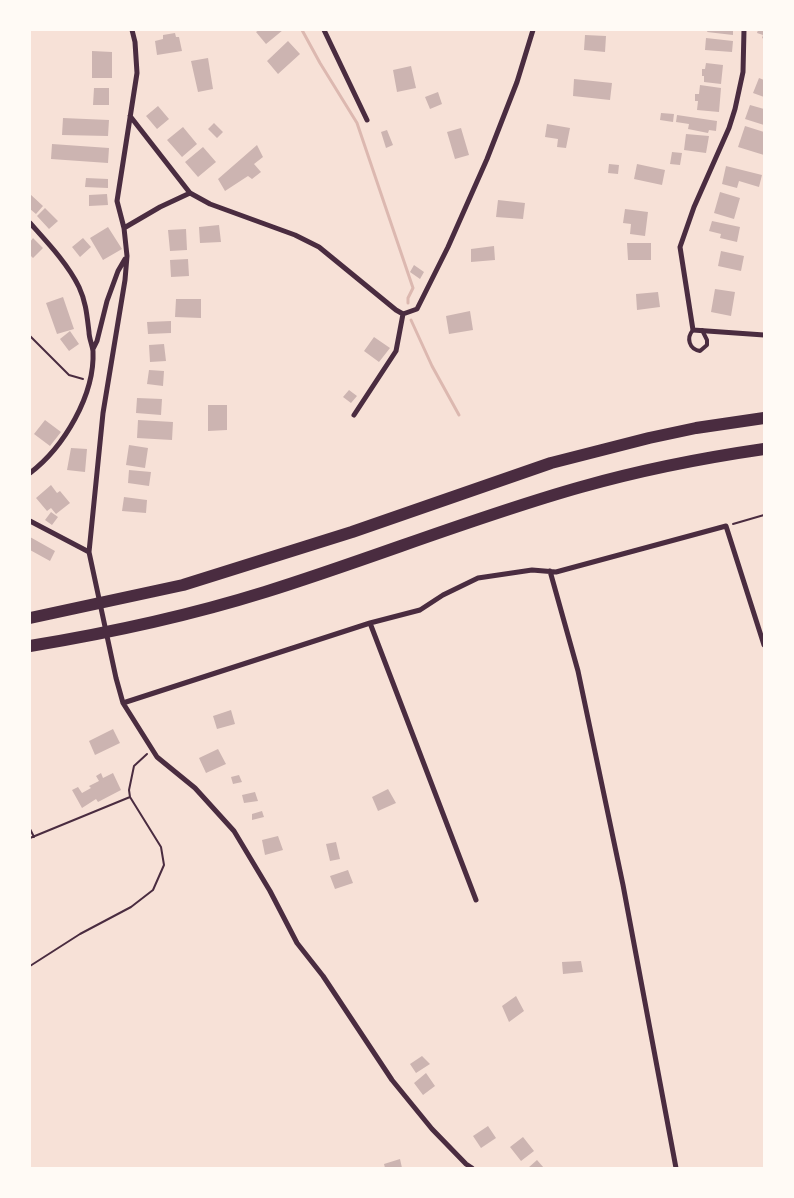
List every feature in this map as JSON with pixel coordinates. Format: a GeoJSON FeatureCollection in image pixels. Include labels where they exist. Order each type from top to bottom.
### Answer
{"type":"FeatureCollection","features":[{"type":"Feature","properties":{"kind":"highway"},"geometry":{"type":"LineString","coordinates":[[30,618],[183,585],[352,532],[551,463],[696,428],[764,418]]}},
{"type":"Feature","properties":{"kind":"highway"},"geometry":{"type":"LineString","coordinates":[[30,646],[101,634],[265,592],[580,487],[659,467],[764,449]]}},
{"type":"Feature","properties":{"kind":"street"},"geometry":{"type":"LineString","coordinates":[[132,30],[135,42],[137,73],[117,201],[124,228],[127,256],[125,280],[103,413],[89,552],[116,678],[123,702],[157,757],[194,788],[234,831],[270,891],[296,943],[323,976],[392,1080],[432,1129],[472,1168]]}},
{"type":"Feature","properties":{"kind":"street"},"geometry":{"type":"LineString","coordinates":[[324,30],[367,120]]}},
{"type":"Feature","properties":{"kind":"street"},"geometry":{"type":"LineString","coordinates":[[403,314],[417,309],[448,248],[511,100],[533,30]]}},
{"type":"Feature","properties":{"kind":"street"},"geometry":{"type":"LineString","coordinates":[[744,30],[742,72],[735,108],[729,128],[694,207],[680,247],[693,330],[764,335]]}},
{"type":"Feature","properties":{"kind":"street"},"geometry":{"type":"LineString","coordinates":[[130,116],[190,193],[210,204],[319,247],[385,302],[403,314]]}},
{"type":"Feature","properties":{"kind":"street"},"geometry":{"type":"LineString","coordinates":[[124,228],[160,207],[190,193]]}},
{"type":"Feature","properties":{"kind":"street"},"geometry":{"type":"LineString","coordinates":[[30,223],[79,286],[84,301],[93,350]]}},
{"type":"Feature","properties":{"kind":"street"},"geometry":{"type":"LineString","coordinates":[[30,473],[47,458],[81,409],[90,381],[93,350],[112,287],[127,256]]}},
{"type":"Feature","properties":{"kind":"street"},"geometry":{"type":"LineString","coordinates":[[354,415],[396,352],[403,314]]}},
{"type":"Feature","properties":{"kind":"street"},"geometry":{"type":"LineString","coordinates":[[30,521],[89,552]]}},
{"type":"Feature","properties":{"kind":"street"},"geometry":{"type":"LineString","coordinates":[[123,702],[370,623],[420,610],[443,595],[478,578],[532,570],[556,572],[726,526],[764,645]]}},
{"type":"Feature","properties":{"kind":"street"},"geometry":{"type":"LineString","coordinates":[[550,571],[578,671],[621,875],[676,1168]]}},
{"type":"Feature","properties":{"kind":"street"},"geometry":{"type":"LineString","coordinates":[[370,623],[476,900]]}},
{"type":"Feature","properties":{"kind":"lane"},"geometry":{"type":"LineString","coordinates":[[693,330],[689,335],[689,342],[693,348],[700,351],[707,345],[707,340],[702,330]]}},
{"type":"Feature","properties":{"kind":"path"},"geometry":{"type":"LineString","coordinates":[[30,336],[69,375],[90,381]]}},
{"type":"Feature","properties":{"kind":"path"},"geometry":{"type":"LineString","coordinates":[[726,526],[764,515]]}},
{"type":"Feature","properties":{"kind":"path"},"geometry":{"type":"LineString","coordinates":[[30,966],[73,938],[131,907],[153,890],[164,865],[161,847],[130,797],[129,790],[134,766],[152,749]]}},
{"type":"Feature","properties":{"kind":"path"},"geometry":{"type":"LineString","coordinates":[[30,838],[130,797]]}},
{"type":"Feature","properties":{"kind":"path"},"geometry":{"type":"LineString","coordinates":[[30,829],[34,836]]}},
{"type":"Feature","properties":{"kind":"building"},"geometry":{"type":"Polygon","coordinates":[[[259,30],[283,30],[266,44],[256,32],[259,30]]]}},
{"type":"Feature","properties":{"kind":"building"},"geometry":{"type":"Polygon","coordinates":[[[708,30],[733,30],[733,35],[707,32],[708,30]]]}},
{"type":"Feature","properties":{"kind":"building"},"geometry":{"type":"Polygon","coordinates":[[[758,30],[764,30],[764,39],[762,38],[763,35],[757,33],[758,30]]]}},
{"type":"Feature","properties":{"kind":"building"},"geometry":{"type":"Polygon","coordinates":[[[175,33],[176,37],[179,37],[182,51],[157,55],[155,41],[163,39],[163,35],[175,33]]]}},
{"type":"Feature","properties":{"kind":"building"},"geometry":{"type":"Polygon","coordinates":[[[585,35],[606,36],[605,52],[584,50],[585,35]]]}},
{"type":"Feature","properties":{"kind":"building"},"geometry":{"type":"Polygon","coordinates":[[[706,38],[733,41],[732,52],[705,50],[706,38]]]}},
{"type":"Feature","properties":{"kind":"building"},"geometry":{"type":"Polygon","coordinates":[[[288,41],[300,54],[278,74],[267,61],[288,41]]]}},
{"type":"Feature","properties":{"kind":"building"},"geometry":{"type":"Polygon","coordinates":[[[92,51],[112,52],[112,78],[92,78],[92,51]]]}},
{"type":"Feature","properties":{"kind":"building"},"geometry":{"type":"Polygon","coordinates":[[[208,58],[213,89],[198,92],[191,61],[208,58]]]}},
{"type":"Feature","properties":{"kind":"building"},"geometry":{"type":"Polygon","coordinates":[[[706,63],[723,65],[721,84],[704,82],[702,69],[705,69],[706,63]]]}},
{"type":"Feature","properties":{"kind":"building"},"geometry":{"type":"Polygon","coordinates":[[[411,66],[416,88],[397,92],[393,70],[411,66]]]}},
{"type":"Feature","properties":{"kind":"building"},"geometry":{"type":"Polygon","coordinates":[[[759,78],[764,80],[764,97],[753,93],[759,78]]]}},
{"type":"Feature","properties":{"kind":"building"},"geometry":{"type":"Polygon","coordinates":[[[574,79],[612,83],[610,100],[573,96],[574,79]]]}},
{"type":"Feature","properties":{"kind":"building"},"geometry":{"type":"Polygon","coordinates":[[[700,85],[721,88],[719,112],[697,110],[698,101],[695,101],[695,94],[699,94],[700,85]]]}},
{"type":"Feature","properties":{"kind":"building"},"geometry":{"type":"Polygon","coordinates":[[[94,88],[109,88],[109,105],[93,105],[94,88]]]}},
{"type":"Feature","properties":{"kind":"building"},"geometry":{"type":"Polygon","coordinates":[[[438,92],[442,104],[430,109],[425,97],[438,92]]]}},
{"type":"Feature","properties":{"kind":"building"},"geometry":{"type":"Polygon","coordinates":[[[750,105],[764,109],[764,125],[745,119],[750,105]]]}},
{"type":"Feature","properties":{"kind":"building"},"geometry":{"type":"Polygon","coordinates":[[[158,106],[169,119],[157,129],[146,116],[158,106]]]}},
{"type":"Feature","properties":{"kind":"building"},"geometry":{"type":"Polygon","coordinates":[[[661,113],[674,114],[673,122],[660,120],[661,113]]]}},
{"type":"Feature","properties":{"kind":"building"},"geometry":{"type":"Polygon","coordinates":[[[677,115],[717,121],[716,131],[709,130],[708,133],[688,129],[689,124],[676,122],[677,115]]]}},
{"type":"Feature","properties":{"kind":"building"},"geometry":{"type":"Polygon","coordinates":[[[63,118],[109,120],[108,136],[62,135],[63,118]]]}},
{"type":"Feature","properties":{"kind":"building"},"geometry":{"type":"Polygon","coordinates":[[[214,123],[223,132],[217,138],[208,129],[214,123]]]}},
{"type":"Feature","properties":{"kind":"building"},"geometry":{"type":"Polygon","coordinates":[[[547,124],[570,128],[566,148],[557,147],[558,139],[545,137],[547,124]]]}},
{"type":"Feature","properties":{"kind":"building"},"geometry":{"type":"Polygon","coordinates":[[[745,126],[764,132],[764,155],[738,147],[745,126]]]}},
{"type":"Feature","properties":{"kind":"building"},"geometry":{"type":"Polygon","coordinates":[[[183,127],[197,144],[182,157],[167,140],[183,127]]]}},
{"type":"Feature","properties":{"kind":"building"},"geometry":{"type":"Polygon","coordinates":[[[461,128],[469,155],[455,159],[447,132],[461,128]]]}},
{"type":"Feature","properties":{"kind":"building"},"geometry":{"type":"Polygon","coordinates":[[[387,130],[393,145],[386,148],[381,132],[387,130]]]}},
{"type":"Feature","properties":{"kind":"building"},"geometry":{"type":"Polygon","coordinates":[[[686,134],[709,136],[706,153],[684,150],[686,134]]]}},
{"type":"Feature","properties":{"kind":"building"},"geometry":{"type":"Polygon","coordinates":[[[52,144],[109,148],[108,163],[51,159],[52,144]]]}},
{"type":"Feature","properties":{"kind":"building"},"geometry":{"type":"Polygon","coordinates":[[[257,145],[263,157],[254,164],[261,172],[252,179],[248,176],[225,191],[218,179],[257,145]]]}},
{"type":"Feature","properties":{"kind":"building"},"geometry":{"type":"Polygon","coordinates":[[[203,147],[216,162],[198,177],[185,162],[203,147]]]}},
{"type":"Feature","properties":{"kind":"building"},"geometry":{"type":"Polygon","coordinates":[[[672,152],[682,153],[680,165],[670,164],[672,152]]]}},
{"type":"Feature","properties":{"kind":"building"},"geometry":{"type":"Polygon","coordinates":[[[609,164],[619,165],[618,174],[608,173],[609,164]]]}},
{"type":"Feature","properties":{"kind":"building"},"geometry":{"type":"Polygon","coordinates":[[[637,164],[665,170],[662,185],[634,179],[637,164]]]}},
{"type":"Feature","properties":{"kind":"building"},"geometry":{"type":"Polygon","coordinates":[[[726,166],[762,175],[759,187],[739,181],[737,188],[722,184],[726,166]]]}},
{"type":"Feature","properties":{"kind":"building"},"geometry":{"type":"Polygon","coordinates":[[[86,178],[108,179],[108,188],[85,187],[86,178]]]}},
{"type":"Feature","properties":{"kind":"building"},"geometry":{"type":"Polygon","coordinates":[[[720,192],[740,198],[734,219],[714,213],[720,192]]]}},
{"type":"Feature","properties":{"kind":"building"},"geometry":{"type":"Polygon","coordinates":[[[30,194],[43,206],[36,214],[30,209],[30,194]]]}},
{"type":"Feature","properties":{"kind":"building"},"geometry":{"type":"Polygon","coordinates":[[[107,194],[108,205],[89,206],[89,195],[107,194]]]}},
{"type":"Feature","properties":{"kind":"building"},"geometry":{"type":"Polygon","coordinates":[[[498,200],[525,203],[523,219],[496,217],[498,200]]]}},
{"type":"Feature","properties":{"kind":"building"},"geometry":{"type":"Polygon","coordinates":[[[45,208],[58,221],[49,229],[37,216],[45,208]]]}},
{"type":"Feature","properties":{"kind":"building"},"geometry":{"type":"Polygon","coordinates":[[[625,209],[648,212],[645,236],[630,234],[631,224],[623,223],[625,209]]]}},
{"type":"Feature","properties":{"kind":"building"},"geometry":{"type":"Polygon","coordinates":[[[712,221],[740,227],[737,242],[720,238],[721,234],[709,231],[712,221]]]}},
{"type":"Feature","properties":{"kind":"building"},"geometry":{"type":"Polygon","coordinates":[[[219,225],[221,242],[200,243],[199,227],[219,225]]]}},
{"type":"Feature","properties":{"kind":"building"},"geometry":{"type":"Polygon","coordinates":[[[108,227],[122,249],[103,260],[90,238],[108,227]]]}},
{"type":"Feature","properties":{"kind":"building"},"geometry":{"type":"Polygon","coordinates":[[[186,229],[187,250],[170,251],[168,230],[186,229]]]}},
{"type":"Feature","properties":{"kind":"building"},"geometry":{"type":"Polygon","coordinates":[[[33,238],[43,248],[33,258],[30,255],[30,242],[33,238]]]}},
{"type":"Feature","properties":{"kind":"building"},"geometry":{"type":"Polygon","coordinates":[[[83,238],[91,247],[80,257],[72,247],[83,238]]]}},
{"type":"Feature","properties":{"kind":"building"},"geometry":{"type":"Polygon","coordinates":[[[627,243],[651,243],[651,260],[628,260],[627,243]]]}},
{"type":"Feature","properties":{"kind":"building"},"geometry":{"type":"Polygon","coordinates":[[[494,246],[495,260],[471,262],[471,249],[494,246]]]}},
{"type":"Feature","properties":{"kind":"building"},"geometry":{"type":"Polygon","coordinates":[[[721,251],[744,256],[741,271],[718,266],[721,251]]]}},
{"type":"Feature","properties":{"kind":"building"},"geometry":{"type":"Polygon","coordinates":[[[188,259],[189,276],[171,277],[170,260],[188,259]]]}},
{"type":"Feature","properties":{"kind":"building"},"geometry":{"type":"Polygon","coordinates":[[[414,265],[424,272],[420,279],[410,272],[414,265]]]}},
{"type":"Feature","properties":{"kind":"building"},"geometry":{"type":"Polygon","coordinates":[[[715,289],[735,292],[731,316],[711,312],[715,289]]]}},
{"type":"Feature","properties":{"kind":"building"},"geometry":{"type":"Polygon","coordinates":[[[658,292],[660,307],[637,310],[636,294],[658,292]]]}},
{"type":"Feature","properties":{"kind":"building"},"geometry":{"type":"Polygon","coordinates":[[[63,297],[74,329],[57,334],[46,303],[63,297]]]}},
{"type":"Feature","properties":{"kind":"building"},"geometry":{"type":"Polygon","coordinates":[[[176,299],[201,299],[201,318],[175,317],[176,299]]]}},
{"type":"Feature","properties":{"kind":"building"},"geometry":{"type":"Polygon","coordinates":[[[470,311],[473,330],[449,334],[446,316],[470,311]]]}},
{"type":"Feature","properties":{"kind":"building"},"geometry":{"type":"Polygon","coordinates":[[[171,321],[171,333],[148,334],[147,322],[171,321]]]}},
{"type":"Feature","properties":{"kind":"building"},"geometry":{"type":"Polygon","coordinates":[[[70,331],[79,344],[69,351],[60,339],[70,331]]]}},
{"type":"Feature","properties":{"kind":"building"},"geometry":{"type":"Polygon","coordinates":[[[374,337],[390,348],[379,362],[364,351],[374,337]]]}},
{"type":"Feature","properties":{"kind":"building"},"geometry":{"type":"Polygon","coordinates":[[[164,344],[166,361],[150,362],[149,345],[164,344]]]}},
{"type":"Feature","properties":{"kind":"building"},"geometry":{"type":"Polygon","coordinates":[[[149,370],[164,371],[163,386],[147,384],[149,370]]]}},
{"type":"Feature","properties":{"kind":"building"},"geometry":{"type":"Polygon","coordinates":[[[349,390],[357,396],[351,403],[343,397],[349,390]]]}},
{"type":"Feature","properties":{"kind":"building"},"geometry":{"type":"Polygon","coordinates":[[[137,398],[162,399],[161,415],[136,413],[137,398]]]}},
{"type":"Feature","properties":{"kind":"building"},"geometry":{"type":"Polygon","coordinates":[[[208,405],[227,405],[227,430],[208,431],[208,405]]]}},
{"type":"Feature","properties":{"kind":"building"},"geometry":{"type":"Polygon","coordinates":[[[45,420],[61,432],[50,446],[34,434],[45,420]]]}},
{"type":"Feature","properties":{"kind":"building"},"geometry":{"type":"Polygon","coordinates":[[[138,420],[173,422],[172,440],[137,438],[138,420]]]}},
{"type":"Feature","properties":{"kind":"building"},"geometry":{"type":"Polygon","coordinates":[[[129,445],[148,448],[145,468],[126,465],[129,445]]]}},
{"type":"Feature","properties":{"kind":"building"},"geometry":{"type":"Polygon","coordinates":[[[71,448],[87,449],[85,472],[67,470],[71,448]]]}},
{"type":"Feature","properties":{"kind":"building"},"geometry":{"type":"Polygon","coordinates":[[[129,470],[151,472],[149,486],[128,483],[129,470]]]}},
{"type":"Feature","properties":{"kind":"building"},"geometry":{"type":"Polygon","coordinates":[[[51,485],[57,493],[60,491],[70,503],[56,514],[51,508],[47,511],[36,498],[51,485]]]}},
{"type":"Feature","properties":{"kind":"building"},"geometry":{"type":"Polygon","coordinates":[[[124,497],[147,500],[146,513],[122,511],[124,497]]]}},
{"type":"Feature","properties":{"kind":"building"},"geometry":{"type":"Polygon","coordinates":[[[51,512],[58,517],[52,525],[45,520],[51,512]]]}},
{"type":"Feature","properties":{"kind":"building"},"geometry":{"type":"Polygon","coordinates":[[[30,537],[55,551],[50,561],[30,550],[30,537]]]}},
{"type":"Feature","properties":{"kind":"building"},"geometry":{"type":"Polygon","coordinates":[[[231,710],[235,724],[217,729],[213,716],[231,710]]]}},
{"type":"Feature","properties":{"kind":"building"},"geometry":{"type":"Polygon","coordinates":[[[113,729],[120,743],[95,755],[89,741],[113,729]]]}},
{"type":"Feature","properties":{"kind":"building"},"geometry":{"type":"Polygon","coordinates":[[[218,749],[226,764],[206,773],[199,758],[218,749]]]}},
{"type":"Feature","properties":{"kind":"building"},"geometry":{"type":"Polygon","coordinates":[[[101,773],[103,778],[113,773],[121,790],[98,802],[96,799],[82,808],[72,790],[78,787],[82,793],[91,788],[89,786],[99,781],[96,776],[101,773]]]}},
{"type":"Feature","properties":{"kind":"building"},"geometry":{"type":"Polygon","coordinates":[[[239,775],[242,782],[233,784],[231,777],[239,775]]]}},
{"type":"Feature","properties":{"kind":"building"},"geometry":{"type":"Polygon","coordinates":[[[388,789],[396,803],[378,811],[372,797],[388,789]]]}},
{"type":"Feature","properties":{"kind":"building"},"geometry":{"type":"Polygon","coordinates":[[[255,792],[258,801],[244,803],[242,795],[255,792]]]}},
{"type":"Feature","properties":{"kind":"building"},"geometry":{"type":"Polygon","coordinates":[[[262,811],[264,817],[252,820],[252,814],[262,811]]]}},
{"type":"Feature","properties":{"kind":"building"},"geometry":{"type":"Polygon","coordinates":[[[278,836],[283,850],[265,855],[262,840],[278,836]]]}},
{"type":"Feature","properties":{"kind":"building"},"geometry":{"type":"Polygon","coordinates":[[[336,842],[340,859],[330,861],[326,844],[336,842]]]}},
{"type":"Feature","properties":{"kind":"building"},"geometry":{"type":"Polygon","coordinates":[[[348,870],[353,883],[335,889],[330,876],[348,870]]]}},
{"type":"Feature","properties":{"kind":"building"},"geometry":{"type":"Polygon","coordinates":[[[581,961],[583,972],[563,974],[562,962],[581,961]]]}},
{"type":"Feature","properties":{"kind":"building"},"geometry":{"type":"Polygon","coordinates":[[[516,996],[524,1011],[509,1022],[502,1006],[516,996]]]}},
{"type":"Feature","properties":{"kind":"building"},"geometry":{"type":"Polygon","coordinates":[[[422,1056],[430,1064],[416,1073],[410,1064],[422,1056]]]}},
{"type":"Feature","properties":{"kind":"building"},"geometry":{"type":"Polygon","coordinates":[[[426,1073],[435,1086],[423,1095],[414,1083],[426,1073]]]}},
{"type":"Feature","properties":{"kind":"building"},"geometry":{"type":"Polygon","coordinates":[[[488,1126],[496,1138],[481,1148],[473,1136],[488,1126]]]}},
{"type":"Feature","properties":{"kind":"building"},"geometry":{"type":"Polygon","coordinates":[[[523,1137],[534,1151],[521,1161],[510,1147],[523,1137]]]}},
{"type":"Feature","properties":{"kind":"building"},"geometry":{"type":"Polygon","coordinates":[[[400,1159],[402,1168],[385,1168],[384,1164],[400,1159]]]}},
{"type":"Feature","properties":{"kind":"building"},"geometry":{"type":"Polygon","coordinates":[[[537,1160],[544,1168],[528,1168],[537,1160]]]}},
{"type":"Feature","properties":{"kind":"waterway"},"geometry":{"type":"LineString","coordinates":[[302,30],[357,123],[413,288],[408,298],[408,303]]}},
{"type":"Feature","properties":{"kind":"waterway"},"geometry":{"type":"LineString","coordinates":[[411,320],[432,366],[459,415]]}}]}
